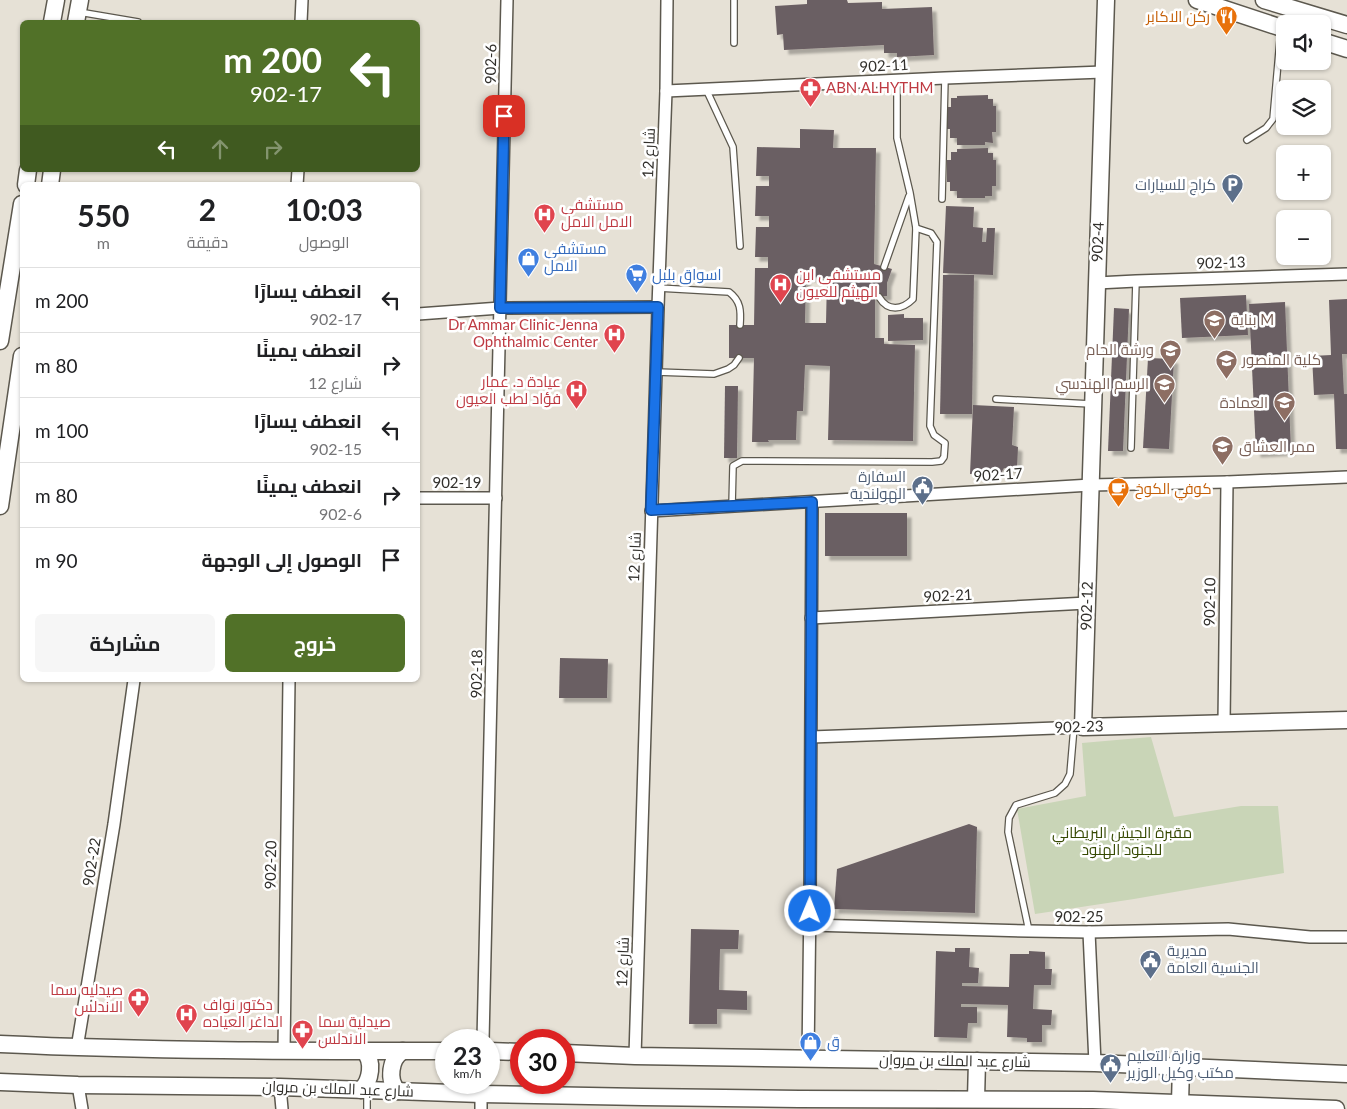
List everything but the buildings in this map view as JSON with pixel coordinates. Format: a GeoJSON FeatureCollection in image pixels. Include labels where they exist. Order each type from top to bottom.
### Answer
{"type":"FeatureCollection","features":[{"type":"Feature","properties":{"kind":"street"},"geometry":{"type":"LineString","coordinates":[[52,20],[56,0]]}},
{"type":"Feature","properties":{"kind":"street"},"geometry":{"type":"LineString","coordinates":[[301,20],[302,0]]}},
{"type":"Feature","properties":{"kind":"street","name":"902-6"},"geometry":{"type":"LineString","coordinates":[[500,308],[507,0]]}},
{"type":"Feature","properties":{"kind":"street","name":"شارع 12"},"geometry":{"type":"LineString","coordinates":[[635,1056],[658,288],[666,91],[667,0]]}},
{"type":"Feature","properties":{"kind":"street","name":"902-4"},"geometry":{"type":"LineString","coordinates":[[1091,485],[1106,0]]}},
{"type":"Feature","properties":{"kind":"street"},"geometry":{"type":"LineString","coordinates":[[1197,0],[1276,26]]}},
{"type":"Feature","properties":{"kind":"street"},"geometry":{"type":"LineString","coordinates":[[1264,0],[1347,25]]}},
{"type":"Feature","properties":{"kind":"street"},"geometry":{"type":"LineString","coordinates":[[1331,44],[1347,49]]}},
{"type":"Feature","properties":{"kind":"street","name":"902-11"},"geometry":{"type":"LineString","coordinates":[[666,91],[1104,72]]}},
{"type":"Feature","properties":{"kind":"street"},"geometry":{"type":"LineString","coordinates":[[1,330],[4,297],[20,214]]}},
{"type":"Feature","properties":{"kind":"street","name":"902-13"},"geometry":{"type":"LineString","coordinates":[[1097,283],[1347,274]]}},
{"type":"Feature","properties":{"kind":"street"},"geometry":{"type":"LineString","coordinates":[[420,314],[500,308],[658,307]]}},
{"type":"Feature","properties":{"kind":"street","name":"902-18"},"geometry":{"type":"LineString","coordinates":[[484,1029],[500,308]]}},
{"type":"Feature","properties":{"kind":"street"},"geometry":{"type":"LineString","coordinates":[[0,506],[20,370]]}},
{"type":"Feature","properties":{"kind":"street","name":"902-17"},"geometry":{"type":"LineString","coordinates":[[651,510],[1091,485],[1347,477]]}},
{"type":"Feature","properties":{"kind":"street","name":"902-10"},"geometry":{"type":"LineString","coordinates":[[1224,723],[1227,482]]}},
{"type":"Feature","properties":{"kind":"street","name":"902-12"},"geometry":{"type":"LineString","coordinates":[[1079,727],[1087,603],[1091,485]]}},
{"type":"Feature","properties":{"kind":"street","name":"902-19"},"geometry":{"type":"LineString","coordinates":[[420,498],[496,498]]}},
{"type":"Feature","properties":{"kind":"street"},"geometry":{"type":"LineString","coordinates":[[808,1058],[812,502]]}},
{"type":"Feature","properties":{"kind":"street","name":"902-21"},"geometry":{"type":"LineString","coordinates":[[812,618],[1087,603]]}},
{"type":"Feature","properties":{"kind":"street","name":"902-22"},"geometry":{"type":"LineString","coordinates":[[77,1048],[114,824],[134,682]]}},
{"type":"Feature","properties":{"kind":"street","name":"902-20"},"geometry":{"type":"LineString","coordinates":[[284,1051],[289,682]]}},
{"type":"Feature","properties":{"kind":"street","name":"902-23"},"geometry":{"type":"LineString","coordinates":[[811,737],[1347,720]]}},
{"type":"Feature","properties":{"kind":"street","name":"902-25"},"geometry":{"type":"LineString","coordinates":[[810,924],[1089,932],[1228,929],[1310,937],[1347,937]]}},
{"type":"Feature","properties":{"kind":"street"},"geometry":{"type":"LineString","coordinates":[[1089,932],[1095,1063]]}},
{"type":"Feature","properties":{"kind":"street"},"geometry":{"type":"LineString","coordinates":[[0,1044],[77,1048],[435,1051]]}},
{"type":"Feature","properties":{"kind":"street"},"geometry":{"type":"LineString","coordinates":[[364,1051],[368,1055],[370,1070],[364,1090]]}},
{"type":"Feature","properties":{"kind":"street"},"geometry":{"type":"LineString","coordinates":[[398,1091],[393,1083],[392,1067],[396,1056],[403,1051]]}},
{"type":"Feature","properties":{"kind":"street","name":"شارع عبد الملك بن مروان"},"geometry":{"type":"LineString","coordinates":[[575,1053],[1095,1063],[1347,1074]]}},
{"type":"Feature","properties":{"kind":"street"},"geometry":{"type":"LineString","coordinates":[[976,1100],[977,1061]]}},
{"type":"Feature","properties":{"kind":"street"},"geometry":{"type":"LineString","coordinates":[[1180,1103],[1182,1067]]}},
{"type":"Feature","properties":{"kind":"street","name":"شارع عبد الملك بن مروان"},"geometry":{"type":"LineString","coordinates":[[0,1082],[398,1091],[481,1101],[799,1104],[976,1100],[1128,1105],[1180,1103],[1336,1109]]}},
{"type":"Feature","properties":{"kind":"street"},"geometry":{"type":"LineString","coordinates":[[78,1085],[82,1109]]}},
{"type":"Feature","properties":{"kind":"street"},"geometry":{"type":"LineString","coordinates":[[280,1087],[282,1109]]}},
{"type":"Feature","properties":{"kind":"lane"},"geometry":{"type":"LineString","coordinates":[[734,0],[734,43]]}},
{"type":"Feature","properties":{"kind":"lane"},"geometry":{"type":"LineString","coordinates":[[78,11],[127,20]]}},
{"type":"Feature","properties":{"kind":"lane"},"geometry":{"type":"LineString","coordinates":[[1247,140],[1266,128],[1273,119],[1278,70]]}},
{"type":"Feature","properties":{"kind":"lane"},"geometry":{"type":"LineString","coordinates":[[942,199],[944,78]]}},
{"type":"Feature","properties":{"kind":"lane"},"geometry":{"type":"LineString","coordinates":[[879,297],[892,308],[901,308],[908,305],[914,299],[916,228],[897,138],[897,81]]}},
{"type":"Feature","properties":{"kind":"lane"},"geometry":{"type":"LineString","coordinates":[[706,89],[733,147],[740,246]]}},
{"type":"Feature","properties":{"kind":"lane"},"geometry":{"type":"LineString","coordinates":[[884,267],[910,193]]}},
{"type":"Feature","properties":{"kind":"lane"},"geometry":{"type":"LineString","coordinates":[[732,506],[733,466],[742,461],[932,462],[941,461],[944,457],[945,443],[934,435],[930,426],[937,242],[931,233],[916,228]]}},
{"type":"Feature","properties":{"kind":"lane"},"geometry":{"type":"LineString","coordinates":[[1131,448],[1136,281]]}},
{"type":"Feature","properties":{"kind":"lane"},"geometry":{"type":"LineString","coordinates":[[658,288],[729,292],[739,301],[741,310],[740,325]]}},
{"type":"Feature","properties":{"kind":"lane"},"geometry":{"type":"LineString","coordinates":[[656,372],[714,374],[728,369],[739,358]]}},
{"type":"Feature","properties":{"kind":"lane"},"geometry":{"type":"LineString","coordinates":[[996,398],[1093,404]]}},
{"type":"Feature","properties":{"kind":"lane"},"geometry":{"type":"LineString","coordinates":[[1030,931],[1008,832],[1008,818],[1016,805],[1055,793],[1065,784],[1070,774],[1079,727]]}},
{"type":"Feature","properties":{"kind":"lane"},"geometry":{"type":"LineString","coordinates":[[364,1090],[367,1109]]}},
{"type":"Feature","properties":{"kind":"green space","name":"مقبرة الجيش البريطاني للجنود الهنود"},"geometry":{"type":"Polygon","coordinates":[[[1151,737],[1174,817],[1241,806],[1278,806],[1284,873],[1035,914],[1017,809],[1086,796],[1082,743],[1151,737]]]}},
{"type":"Feature","properties":{"kind":"place","name":"ركن الاكابر"},"geometry":{"type":"Point","coordinates":[1226,36]}},
{"type":"Feature","properties":{"kind":"place","name":"ABN ALHYTHM"},"geometry":{"type":"Point","coordinates":[810,107]}},
{"type":"Feature","properties":{"kind":"place","name":"كراج للسيارات"},"geometry":{"type":"Point","coordinates":[1232,204]}},
{"type":"Feature","properties":{"kind":"place","name":"مستشفى الامل الامل"},"geometry":{"type":"Point","coordinates":[545,233]}},
{"type":"Feature","properties":{"kind":"place","name":"مستشفى الامل"},"geometry":{"type":"Point","coordinates":[528,277]}},
{"type":"Feature","properties":{"kind":"place","name":"اسواق بلبل"},"geometry":{"type":"Point","coordinates":[636,294]}},
{"type":"Feature","properties":{"kind":"place","name":"مستشفى ابن الهيثم للعيون"},"geometry":{"type":"Point","coordinates":[780,303]}},
{"type":"Feature","properties":{"kind":"place","name":"بناية M"},"geometry":{"type":"Point","coordinates":[1215,339]}},
{"type":"Feature","properties":{"kind":"place","name":"Dr Ammar Clinic-Jenna Ophthalmic Center"},"geometry":{"type":"Point","coordinates":[614,353]}},
{"type":"Feature","properties":{"kind":"place","name":"ورشة الحام"},"geometry":{"type":"Point","coordinates":[1170,369]}},
{"type":"Feature","properties":{"kind":"place","name":"كلية المنصور"},"geometry":{"type":"Point","coordinates":[1226,379]}},
{"type":"Feature","properties":{"kind":"place","name":"الرسم الهندسي"},"geometry":{"type":"Point","coordinates":[1165,403]}},
{"type":"Feature","properties":{"kind":"place","name":"عيادة د. عمار فؤاد لطب العيون"},"geometry":{"type":"Point","coordinates":[577,410]}},
{"type":"Feature","properties":{"kind":"place","name":"العمادة"},"geometry":{"type":"Point","coordinates":[1284,422]}},
{"type":"Feature","properties":{"kind":"place","name":"ممر العشاق"},"geometry":{"type":"Point","coordinates":[1223,466]}},
{"type":"Feature","properties":{"kind":"place","name":"السفارة الهولندية"},"geometry":{"type":"Point","coordinates":[922,505]}},
{"type":"Feature","properties":{"kind":"place","name":"كوفي الكوخ"},"geometry":{"type":"Point","coordinates":[1119,508]}},
{"type":"Feature","properties":{"kind":"place","name":"مديرية الجنسية العامة"},"geometry":{"type":"Point","coordinates":[1151,979]}},
{"type":"Feature","properties":{"kind":"place","name":"صيدليه سما الاندلس"},"geometry":{"type":"Point","coordinates":[139,1018]}},
{"type":"Feature","properties":{"kind":"place","name":"دكتور نواف الداغر العياده"},"geometry":{"type":"Point","coordinates":[187,1033]}},
{"type":"Feature","properties":{"kind":"place","name":"صيدلية سما الاندلس"},"geometry":{"type":"Point","coordinates":[302,1050]}},
{"type":"Feature","properties":{"kind":"place","name":"ق"},"geometry":{"type":"Point","coordinates":[811,1061]}},
{"type":"Feature","properties":{"kind":"place","name":"وزارة التعليم مكتب وكيل الوزير"},"geometry":{"type":"Point","coordinates":[1111,1084]}},
{"type":"Feature","properties":{"kind":"route"},"geometry":{"type":"LineString","coordinates":[[504,116],[500,308],[658,307],[651,510],[812,502],[810,911]]}}]}
